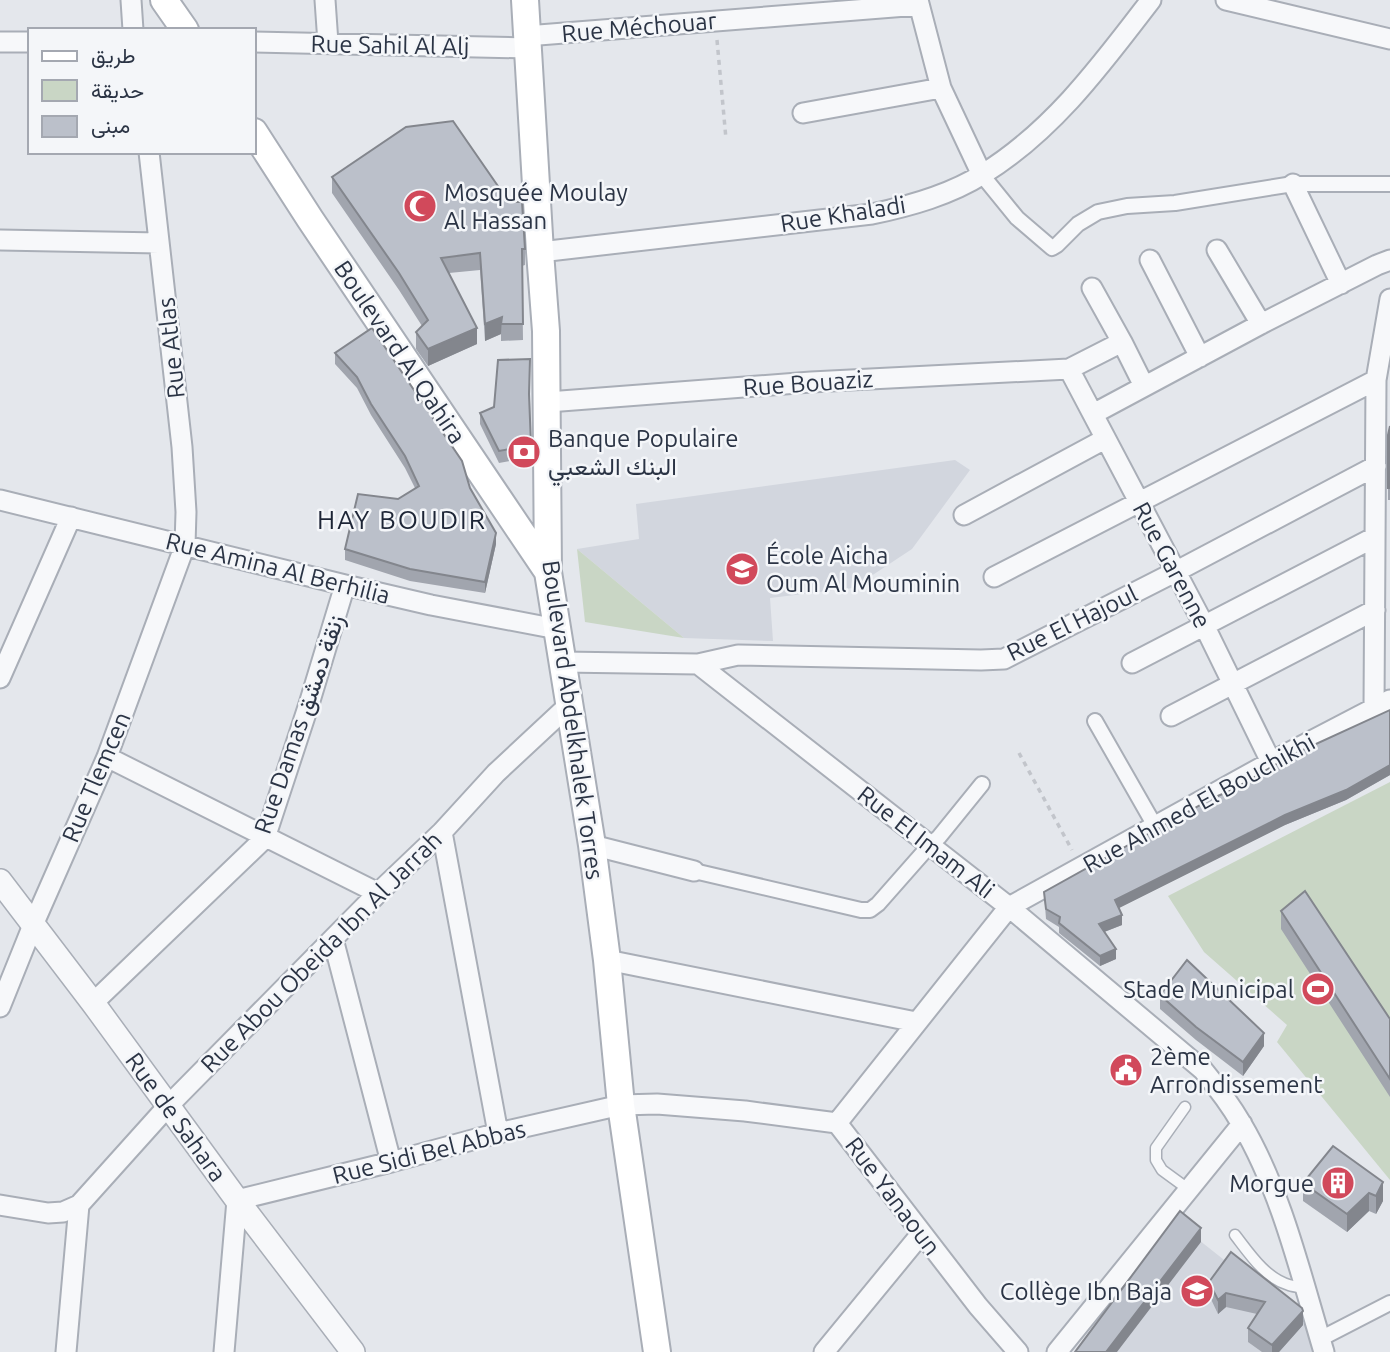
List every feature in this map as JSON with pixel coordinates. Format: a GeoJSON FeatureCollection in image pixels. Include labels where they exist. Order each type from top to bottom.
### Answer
{"type":"FeatureCollection","features":[{"type":"Feature","properties":{"kind":"main road"},"geometry":{"type":"LineString","coordinates":[[164,0],[184,28]]}},
{"type":"Feature","properties":{"kind":"main road","name":"Boulevard Abdelkhalek Torres"},"geometry":{"type":"LineString","coordinates":[[525,0],[546,331],[548,572],[592,845],[607,960],[621,1105],[657,1352]]}},
{"type":"Feature","properties":{"kind":"main road","name":"Boulevard Al Qahira"},"geometry":{"type":"LineString","coordinates":[[256,135],[548,572]]}},
{"type":"Feature","properties":{"kind":"street"},"geometry":{"type":"LineString","coordinates":[[131,0],[133,28]]}},
{"type":"Feature","properties":{"kind":"street"},"geometry":{"type":"LineString","coordinates":[[325,0],[328,43]]}},
{"type":"Feature","properties":{"kind":"street","name":"Rue Khaladi"},"geometry":{"type":"LineString","coordinates":[[540,252],[872,214],[937,196],[982,175],[1011,155],[1054,118],[1097,69],[1151,0]]}},
{"type":"Feature","properties":{"kind":"street"},"geometry":{"type":"LineString","coordinates":[[1226,0],[1390,40]]}},
{"type":"Feature","properties":{"kind":"street"},"geometry":{"type":"LineString","coordinates":[[918,3],[942,88],[982,175],[1017,218],[1052,248],[1077,224],[1098,212],[1127,206],[1174,202],[1293,184],[1390,184]]}},
{"type":"Feature","properties":{"kind":"street","name":"Rue Méchouar"},"geometry":{"type":"LineString","coordinates":[[526,42],[715,21],[918,3]]}},
{"type":"Feature","properties":{"kind":"street"},"geometry":{"type":"LineString","coordinates":[[0,41],[28,42]]}},
{"type":"Feature","properties":{"kind":"street","name":"Rue Sahil Al Alj"},"geometry":{"type":"LineString","coordinates":[[256,42],[526,42]]}},
{"type":"Feature","properties":{"kind":"street"},"geometry":{"type":"LineString","coordinates":[[803,113],[942,88]]}},
{"type":"Feature","properties":{"kind":"street","name":"Rue Atlas"},"geometry":{"type":"LineString","coordinates":[[149,154],[182,447],[185,545]]}},
{"type":"Feature","properties":{"kind":"street"},"geometry":{"type":"LineString","coordinates":[[1293,184],[1340,284]]}},
{"type":"Feature","properties":{"kind":"street"},"geometry":{"type":"LineString","coordinates":[[0,240],[159,243]]}},
{"type":"Feature","properties":{"kind":"street"},"geometry":{"type":"LineString","coordinates":[[1217,250],[1261,324]]}},
{"type":"Feature","properties":{"kind":"street"},"geometry":{"type":"LineString","coordinates":[[1150,260],[1199,357]]}},
{"type":"Feature","properties":{"kind":"street"},"geometry":{"type":"LineString","coordinates":[[1093,414],[1261,324],[1390,260]]}},
{"type":"Feature","properties":{"kind":"street"},"geometry":{"type":"LineString","coordinates":[[1092,288],[1144,386]]}},
{"type":"Feature","properties":{"kind":"street"},"geometry":{"type":"LineString","coordinates":[[1382,704],[1375,610],[1376,466],[1383,422],[1376,380],[1390,299]]}},
{"type":"Feature","properties":{"kind":"street"},"geometry":{"type":"LineString","coordinates":[[1069,369],[1122,342]]}},
{"type":"Feature","properties":{"kind":"street","name":"Rue Bouaziz"},"geometry":{"type":"LineString","coordinates":[[548,402],[811,382],[1069,369]]}},
{"type":"Feature","properties":{"kind":"street","name":"Rue Garenne"},"geometry":{"type":"LineString","coordinates":[[1069,369],[1204,625],[1271,762]]}},
{"type":"Feature","properties":{"kind":"street"},"geometry":{"type":"LineString","coordinates":[[994,577],[1376,380]]}},
{"type":"Feature","properties":{"kind":"street"},"geometry":{"type":"LineString","coordinates":[[964,514],[1105,439]]}},
{"type":"Feature","properties":{"kind":"street","name":"Rue El Hajoul"},"geometry":{"type":"LineString","coordinates":[[698,664],[738,655],[1004,659],[1376,466]]}},
{"type":"Feature","properties":{"kind":"street","name":"Rue Amina Al Berhilia"},"geometry":{"type":"LineString","coordinates":[[0,500],[345,585],[557,629]]}},
{"type":"Feature","properties":{"kind":"street"},"geometry":{"type":"LineString","coordinates":[[0,678],[71,517]]}},
{"type":"Feature","properties":{"kind":"street"},"geometry":{"type":"LineString","coordinates":[[1132,663],[1376,537]]}},
{"type":"Feature","properties":{"kind":"street","name":"Rue Tlemcen"},"geometry":{"type":"LineString","coordinates":[[0,1007],[107,757],[185,545]]}},
{"type":"Feature","properties":{"kind":"street","name":"Rue Damas زنقة دمشق"},"geometry":{"type":"LineString","coordinates":[[93,1003],[265,838],[345,585]]}},
{"type":"Feature","properties":{"kind":"street"},"geometry":{"type":"LineString","coordinates":[[1171,716],[1375,610]]}},
{"type":"Feature","properties":{"kind":"street"},"geometry":{"type":"LineString","coordinates":[[562,662],[698,664]]}},
{"type":"Feature","properties":{"kind":"street","name":"Rue El Imam Ali"},"geometry":{"type":"LineString","coordinates":[[698,664],[1009,907],[1203,1070],[1242,1124],[1273,1192],[1307,1288],[1322,1345]]}},
{"type":"Feature","properties":{"kind":"street","name":"Rue Ahmed El Bouchikhi"},"geometry":{"type":"LineString","coordinates":[[1009,907],[1271,762],[1382,704]]}},
{"type":"Feature","properties":{"kind":"street","name":"Rue Abou Obeida Ibn Al Jarrah"},"geometry":{"type":"LineString","coordinates":[[79,1205],[169,1106],[378,893],[442,832],[496,773],[569,705]]}},
{"type":"Feature","properties":{"kind":"street"},"geometry":{"type":"LineString","coordinates":[[1095,721],[1155,826]]}},
{"type":"Feature","properties":{"kind":"street"},"geometry":{"type":"LineString","coordinates":[[107,757],[378,893]]}},
{"type":"Feature","properties":{"kind":"street"},"geometry":{"type":"LineString","coordinates":[[592,845],[870,910],[939,837],[982,784]]}},
{"type":"Feature","properties":{"kind":"street"},"geometry":{"type":"LineString","coordinates":[[442,832],[498,1133]]}},
{"type":"Feature","properties":{"kind":"street","name":"Rue de Sahara"},"geometry":{"type":"LineString","coordinates":[[0,881],[353,1352]]}},
{"type":"Feature","properties":{"kind":"street","name":"Rue Yanaoun"},"geometry":{"type":"LineString","coordinates":[[1009,907],[837,1123],[978,1307],[1018,1352]]}},
{"type":"Feature","properties":{"kind":"street"},"geometry":{"type":"LineString","coordinates":[[333,939],[391,1163]]}},
{"type":"Feature","properties":{"kind":"street"},"geometry":{"type":"LineString","coordinates":[[607,960],[916,1022]]}},
{"type":"Feature","properties":{"kind":"street","name":"Rue Sidi Bel Abbas"},"geometry":{"type":"LineString","coordinates":[[237,1200],[391,1163],[498,1133],[621,1105],[657,1104],[746,1111],[837,1123]]}},
{"type":"Feature","properties":{"kind":"street"},"geometry":{"type":"LineString","coordinates":[[1057,1352],[1242,1124]]}},
{"type":"Feature","properties":{"kind":"street"},"geometry":{"type":"LineString","coordinates":[[224,1352],[237,1200]]}},
{"type":"Feature","properties":{"kind":"street"},"geometry":{"type":"LineString","coordinates":[[0,1205],[48,1213],[62,1212],[79,1205],[66,1352]]}},
{"type":"Feature","properties":{"kind":"street"},"geometry":{"type":"LineString","coordinates":[[824,1352],[921,1234]]}},
{"type":"Feature","properties":{"kind":"street"},"geometry":{"type":"LineString","coordinates":[[1322,1345],[1390,1303]]}},
{"type":"Feature","properties":{"kind":"lane"},"geometry":{"type":"LineString","coordinates":[[1185,1107],[1156,1148],[1156,1160],[1162,1170],[1188,1189]]}},
{"type":"Feature","properties":{"kind":"lane"},"geometry":{"type":"LineString","coordinates":[[1235,1235],[1270,1275],[1287,1285],[1307,1288]]}},
{"type":"Feature","properties":{"kind":"path"},"geometry":{"type":"LineString","coordinates":[[715,21],[726,139]]}},
{"type":"Feature","properties":{"kind":"path"},"geometry":{"type":"LineString","coordinates":[[1019,753],[1081,866]]}},
{"type":"Feature","properties":{"kind":"shaded area","name":"École Aicha Oum Al Mouminin"},"geometry":{"type":"Polygon","coordinates":[[[955,460],[970,470],[912,549],[853,588],[770,598],[773,641],[684,638],[577,549],[639,539],[636,504],[955,460]]]}},
{"type":"Feature","properties":{"kind":"shaded area","name":"Collège Ibn Baja"},"geometry":{"type":"Polygon","coordinates":[[[1180,1225],[1305,1324],[1314,1352],[1085,1352],[1180,1225]]]}},
{"type":"Feature","properties":{"kind":"green space"},"geometry":{"type":"Polygon","coordinates":[[[577,549],[684,638],[585,622],[577,549]]]}},
{"type":"Feature","properties":{"kind":"green space","name":"Stade Municipal"},"geometry":{"type":"Polygon","coordinates":[[[1390,782],[1390,1180],[1277,1042],[1287,1025],[1204,952],[1168,896],[1390,782]]]}},
{"type":"Feature","properties":{"kind":"building","name":"Mosquée Moulay Al Hassan"},"geometry":{"type":"Polygon","coordinates":[[[453,121],[509,202],[522,202],[525,249],[522,249],[523,324],[501,324],[502,317],[485,324],[480,253],[441,258],[477,328],[428,349],[416,332],[428,320],[399,273],[332,177],[406,127],[453,121]]]}},
{"type":"Feature","properties":{"kind":"building"},"geometry":{"type":"Polygon","coordinates":[[[372,328],[462,461],[470,488],[496,533],[485,582],[410,569],[345,549],[358,494],[398,499],[419,486],[405,456],[357,377],[335,353],[372,328]]]}},
{"type":"Feature","properties":{"kind":"building"},"geometry":{"type":"Polygon","coordinates":[[[530,359],[531,445],[499,451],[480,413],[494,407],[498,360],[530,359]]]}},
{"type":"Feature","properties":{"kind":"building"},"geometry":{"type":"Polygon","coordinates":[[[1390,426],[1390,488],[1388,488],[1388,435],[1390,426]]]}},
{"type":"Feature","properties":{"kind":"building"},"geometry":{"type":"Polygon","coordinates":[[[1390,710],[1390,765],[1346,790],[1285,815],[1115,900],[1122,915],[1099,924],[1116,949],[1100,956],[1059,923],[1060,917],[1046,909],[1044,892],[1292,755],[1390,710]]]}},
{"type":"Feature","properties":{"kind":"building"},"geometry":{"type":"Polygon","coordinates":[[[1305,891],[1390,1019],[1390,1079],[1281,911],[1305,891]]]}},
{"type":"Feature","properties":{"kind":"building"},"geometry":{"type":"Polygon","coordinates":[[[1187,960],[1264,1033],[1243,1062],[1196,1027],[1160,995],[1187,960]]]}},
{"type":"Feature","properties":{"kind":"building"},"geometry":{"type":"Polygon","coordinates":[[[1333,1146],[1383,1182],[1376,1196],[1369,1193],[1347,1214],[1303,1183],[1333,1146]]]}},
{"type":"Feature","properties":{"kind":"building"},"geometry":{"type":"Polygon","coordinates":[[[1180,1211],[1201,1228],[1106,1352],[1075,1352],[1180,1211]]]}},
{"type":"Feature","properties":{"kind":"building"},"geometry":{"type":"Polygon","coordinates":[[[1231,1252],[1302,1308],[1303,1311],[1272,1345],[1248,1328],[1265,1302],[1226,1293],[1218,1300],[1209,1282],[1231,1252]]]}},
{"type":"Feature","properties":{"kind":"place","name":"Mosquée Moulay Al Hassan"},"geometry":{"type":"Point","coordinates":[420,206]}},
{"type":"Feature","properties":{"kind":"place","name":"Banque Populaire البنك الشعبي"},"geometry":{"type":"Point","coordinates":[524,452]}},
{"type":"Feature","properties":{"kind":"place","name":"École Aicha Oum Al Mouminin"},"geometry":{"type":"Point","coordinates":[742,569]}},
{"type":"Feature","properties":{"kind":"place","name":"Stade Municipal"},"geometry":{"type":"Point","coordinates":[1318,989]}},
{"type":"Feature","properties":{"kind":"place","name":"2ème Arrondissement"},"geometry":{"type":"Point","coordinates":[1126,1070]}},
{"type":"Feature","properties":{"kind":"place","name":"Morgue"},"geometry":{"type":"Point","coordinates":[1338,1183]}},
{"type":"Feature","properties":{"kind":"place","name":"Collège Ibn Baja"},"geometry":{"type":"Point","coordinates":[1197,1291]}},
{"type":"Feature","properties":{"kind":"district","name":"HAY BOUDIR"},"geometry":{"type":"Point","coordinates":[402,519]}}]}
